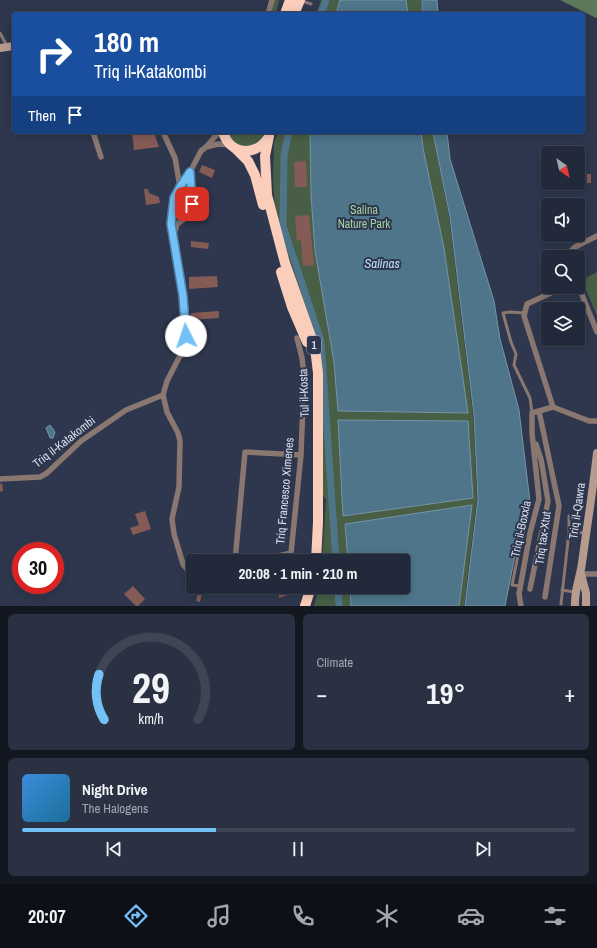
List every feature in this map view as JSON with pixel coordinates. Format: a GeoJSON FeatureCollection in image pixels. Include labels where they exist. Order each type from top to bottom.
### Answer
{"type":"FeatureCollection","features":[{"type":"Feature","properties":{"kind":"highway"},"geometry":{"type":"LineString","coordinates":[[287,12],[296,0]]}},
{"type":"Feature","properties":{"kind":"highway"},"geometry":{"type":"LineString","coordinates":[[294,12],[296,0]]}},
{"type":"Feature","properties":{"kind":"highway","name":"1"},"geometry":{"type":"LineString","coordinates":[[223,134],[233,147],[247,151],[252,151],[261,146],[270,134]]}},
{"type":"Feature","properties":{"kind":"highway","name":"Tul il-Kosta"},"geometry":{"type":"LineString","coordinates":[[270,134],[265,156],[267,194],[285,263],[315,348],[318,373],[318,522],[316,554]]}},
{"type":"Feature","properties":{"kind":"highway","name":"Tul il-Kosta"},"geometry":{"type":"LineString","coordinates":[[233,147],[248,161],[255,175],[274,248],[292,307],[311,356],[314,389],[313,554]]}},
{"type":"Feature","properties":{"kind":"highway"},"geometry":{"type":"LineString","coordinates":[[305,606],[309,594]]}},
{"type":"Feature","properties":{"kind":"highway"},"geometry":{"type":"LineString","coordinates":[[310,606],[313,594]]}},
{"type":"Feature","properties":{"kind":"street"},"geometry":{"type":"LineString","coordinates":[[269,12],[272,0]]}},
{"type":"Feature","properties":{"kind":"street"},"geometry":{"type":"LineString","coordinates":[[94,134],[101,157]]}},
{"type":"Feature","properties":{"kind":"street"},"geometry":{"type":"LineString","coordinates":[[164,134],[175,158],[180,187]]}},
{"type":"Feature","properties":{"kind":"street"},"geometry":{"type":"LineString","coordinates":[[167,134],[176,154],[180,175],[184,181]]}},
{"type":"Feature","properties":{"kind":"street"},"geometry":{"type":"LineString","coordinates":[[186,568],[182,564],[174,534],[172,519],[180,488],[180,441],[178,433],[167,412],[163,395],[167,381],[184,348],[186,336],[183,296],[171,224],[174,198],[201,151],[217,134]]}},
{"type":"Feature","properties":{"kind":"street"},"geometry":{"type":"LineString","coordinates":[[206,147],[218,144],[233,147]]}},
{"type":"Feature","properties":{"kind":"street"},"geometry":{"type":"LineString","coordinates":[[174,237],[177,224],[189,216],[192,204],[190,172]]}},
{"type":"Feature","properties":{"kind":"street"},"geometry":{"type":"LineString","coordinates":[[573,250],[575,246],[597,236]]}},
{"type":"Feature","properties":{"kind":"street"},"geometry":{"type":"LineString","coordinates":[[544,294],[527,304],[524,316],[553,407]]}},
{"type":"Feature","properties":{"kind":"street"},"geometry":{"type":"LineString","coordinates":[[582,294],[597,332]]}},
{"type":"Feature","properties":{"kind":"street","name":"Triq Francesco Ximenes"},"geometry":{"type":"LineString","coordinates":[[287,554],[291,553],[300,455],[304,376],[302,358],[297,338]]}},
{"type":"Feature","properties":{"kind":"street","name":"Triq il-Katakombi"},"geometry":{"type":"LineString","coordinates":[[0,479],[40,477],[47,473],[81,441],[126,410],[163,395]]}},
{"type":"Feature","properties":{"kind":"street"},"geometry":{"type":"LineString","coordinates":[[532,412],[553,407],[589,421],[597,422]]}},
{"type":"Feature","properties":{"kind":"street","name":"Triq tax-Xtut"},"geometry":{"type":"LineString","coordinates":[[539,411],[559,506],[545,597]]}},
{"type":"Feature","properties":{"kind":"street","name":"Triq il-Boxxla"},"geometry":{"type":"LineString","coordinates":[[521,606],[519,594],[520,586],[530,533],[539,499],[532,433],[532,412]]}},
{"type":"Feature","properties":{"kind":"street","name":"Triq il-Boxxla"},"geometry":{"type":"LineString","coordinates":[[530,589],[548,501],[541,460],[532,433]]}},
{"type":"Feature","properties":{"kind":"street"},"geometry":{"type":"LineString","coordinates":[[236,554],[245,452],[300,455]]}},
{"type":"Feature","properties":{"kind":"street","name":"Triq il-Qawra"},"geometry":{"type":"LineString","coordinates":[[575,606],[597,453]]}},
{"type":"Feature","properties":{"kind":"street"},"geometry":{"type":"LineString","coordinates":[[580,574],[597,574]]}},
{"type":"Feature","properties":{"kind":"street","name":"Triq il-Qawra"},"geometry":{"type":"LineString","coordinates":[[580,574],[586,593],[586,606]]}},
{"type":"Feature","properties":{"kind":"lane"},"geometry":{"type":"LineString","coordinates":[[296,0],[311,4]]}},
{"type":"Feature","properties":{"kind":"lane"},"geometry":{"type":"LineString","coordinates":[[0,33],[7,47]]}},
{"type":"Feature","properties":{"kind":"lane"},"geometry":{"type":"LineString","coordinates":[[173,213],[177,217],[185,219]]}},
{"type":"Feature","properties":{"kind":"lane"},"geometry":{"type":"LineString","coordinates":[[525,313],[503,313],[516,354],[514,365],[530,398],[532,412]]}},
{"type":"Feature","properties":{"kind":"lane"},"geometry":{"type":"LineString","coordinates":[[561,604],[569,532],[569,516]]}},
{"type":"Feature","properties":{"kind":"lane"},"geometry":{"type":"LineString","coordinates":[[569,532],[586,533]]}},
{"type":"Feature","properties":{"kind":"lane"},"geometry":{"type":"LineString","coordinates":[[520,545],[512,585],[520,586]]}},
{"type":"Feature","properties":{"kind":"lane"},"geometry":{"type":"LineString","coordinates":[[562,590],[576,592]]}},
{"type":"Feature","properties":{"kind":"green space"},"geometry":{"type":"Polygon","coordinates":[[[274,0],[279,0],[276,12],[271,12],[274,0]]]}},
{"type":"Feature","properties":{"kind":"green space"},"geometry":{"type":"Polygon","coordinates":[[[321,0],[421,0],[421,12],[317,12],[321,0]]]}},
{"type":"Feature","properties":{"kind":"green space"},"geometry":{"type":"Polygon","coordinates":[[[560,0],[597,0],[596,18],[560,0]]]}},
{"type":"Feature","properties":{"kind":"green space"},"geometry":{"type":"Polygon","coordinates":[[[229,134],[264,134],[257,142],[246,146],[236,143],[229,134]]]}},
{"type":"Feature","properties":{"kind":"green space","name":"Salina Nature Park"},"geometry":{"type":"Polygon","coordinates":[[[277,134],[433,134],[449,217],[473,415],[477,499],[464,606],[314,606],[317,594],[410,594],[410,554],[322,554],[326,499],[323,496],[317,345],[275,211],[273,179],[274,143],[277,134]]]}},
{"type":"Feature","properties":{"kind":"green space"},"geometry":{"type":"Polygon","coordinates":[[[597,272],[597,316],[585,287],[585,278],[597,272]]]}},
{"type":"Feature","properties":{"kind":"water"},"geometry":{"type":"Polygon","coordinates":[[[340,0],[406,0],[408,12],[337,12],[340,0]]]}},
{"type":"Feature","properties":{"kind":"water"},"geometry":{"type":"Polygon","coordinates":[[[422,0],[437,0],[438,12],[422,12],[422,0]]]}},
{"type":"Feature","properties":{"kind":"water","name":"Salinas"},"geometry":{"type":"Polygon","coordinates":[[[310,134],[421,134],[444,248],[468,413],[338,411],[334,362],[315,251],[311,195],[310,134]]]}},
{"type":"Feature","properties":{"kind":"water"},"geometry":{"type":"Polygon","coordinates":[[[433,134],[447,134],[450,159],[494,301],[500,339],[519,410],[530,502],[521,550],[518,549],[517,545],[505,606],[465,606],[478,499],[474,415],[450,217],[433,134]]]}},
{"type":"Feature","properties":{"kind":"water"},"geometry":{"type":"Polygon","coordinates":[[[338,420],[468,421],[473,498],[343,516],[338,420]]]}},
{"type":"Feature","properties":{"kind":"water"},"geometry":{"type":"Polygon","coordinates":[[[50,425],[55,432],[53,438],[50,438],[46,428],[50,425]]]}},
{"type":"Feature","properties":{"kind":"water"},"geometry":{"type":"Polygon","coordinates":[[[472,505],[459,606],[351,606],[350,594],[410,594],[410,554],[347,554],[345,524],[472,505]]]}},
{"type":"Feature","properties":{"kind":"building"},"geometry":{"type":"Polygon","coordinates":[[[132,134],[155,134],[159,147],[134,150],[132,134]]]}},
{"type":"Feature","properties":{"kind":"building","name":"Salina Nature Park"},"geometry":{"type":"Polygon","coordinates":[[[306,161],[307,187],[295,187],[294,162],[306,161]]]}},
{"type":"Feature","properties":{"kind":"building"},"geometry":{"type":"Polygon","coordinates":[[[202,165],[215,170],[212,178],[199,172],[202,165]]]}},
{"type":"Feature","properties":{"kind":"building"},"geometry":{"type":"Polygon","coordinates":[[[587,174],[591,174],[591,183],[587,183],[587,174]]]}},
{"type":"Feature","properties":{"kind":"building"},"geometry":{"type":"Polygon","coordinates":[[[144,189],[148,189],[149,193],[159,197],[160,203],[146,205],[144,189]]]}},
{"type":"Feature","properties":{"kind":"building"},"geometry":{"type":"Polygon","coordinates":[[[185,196],[186,208],[178,208],[177,197],[185,196]]]}},
{"type":"Feature","properties":{"kind":"building"},"geometry":{"type":"Polygon","coordinates":[[[309,215],[314,265],[303,266],[301,240],[297,241],[295,216],[309,215]]]}},
{"type":"Feature","properties":{"kind":"building"},"geometry":{"type":"Polygon","coordinates":[[[191,241],[209,243],[208,249],[191,247],[191,241]]]}},
{"type":"Feature","properties":{"kind":"building"},"geometry":{"type":"Polygon","coordinates":[[[217,276],[218,287],[189,289],[189,277],[217,276]]]}},
{"type":"Feature","properties":{"kind":"building"},"geometry":{"type":"Polygon","coordinates":[[[219,311],[219,318],[191,320],[191,313],[219,311]]]}},
{"type":"Feature","properties":{"kind":"building"},"geometry":{"type":"Polygon","coordinates":[[[2,483],[3,491],[0,492],[0,484],[2,483]]]}},
{"type":"Feature","properties":{"kind":"building"},"geometry":{"type":"Polygon","coordinates":[[[145,511],[151,529],[133,535],[130,528],[139,525],[135,514],[145,511]]]}},
{"type":"Feature","properties":{"kind":"building"},"geometry":{"type":"Polygon","coordinates":[[[133,586],[145,599],[138,606],[136,606],[124,594],[133,586]]]}},
{"type":"Feature","properties":{"kind":"building"},"geometry":{"type":"Polygon","coordinates":[[[198,594],[202,594],[200,602],[196,601],[198,594]]]}},
{"type":"Feature","properties":{"kind":"building"},"geometry":{"type":"Polygon","coordinates":[[[279,594],[291,594],[279,598],[279,594]]]}},
{"type":"Feature","properties":{"kind":"waterway"},"geometry":{"type":"LineString","coordinates":[[322,12],[326,0]]}},
{"type":"Feature","properties":{"kind":"waterway"},"geometry":{"type":"LineString","coordinates":[[289,134],[284,155],[283,226],[321,341],[336,554]]}},
{"type":"Feature","properties":{"kind":"waterway"},"geometry":{"type":"LineString","coordinates":[[338,594],[339,606]]}},
{"type":"Feature","properties":{"kind":"route"},"geometry":{"type":"LineString","coordinates":[[186,336],[183,296],[171,224],[174,198],[190,172],[192,204]]}}]}
